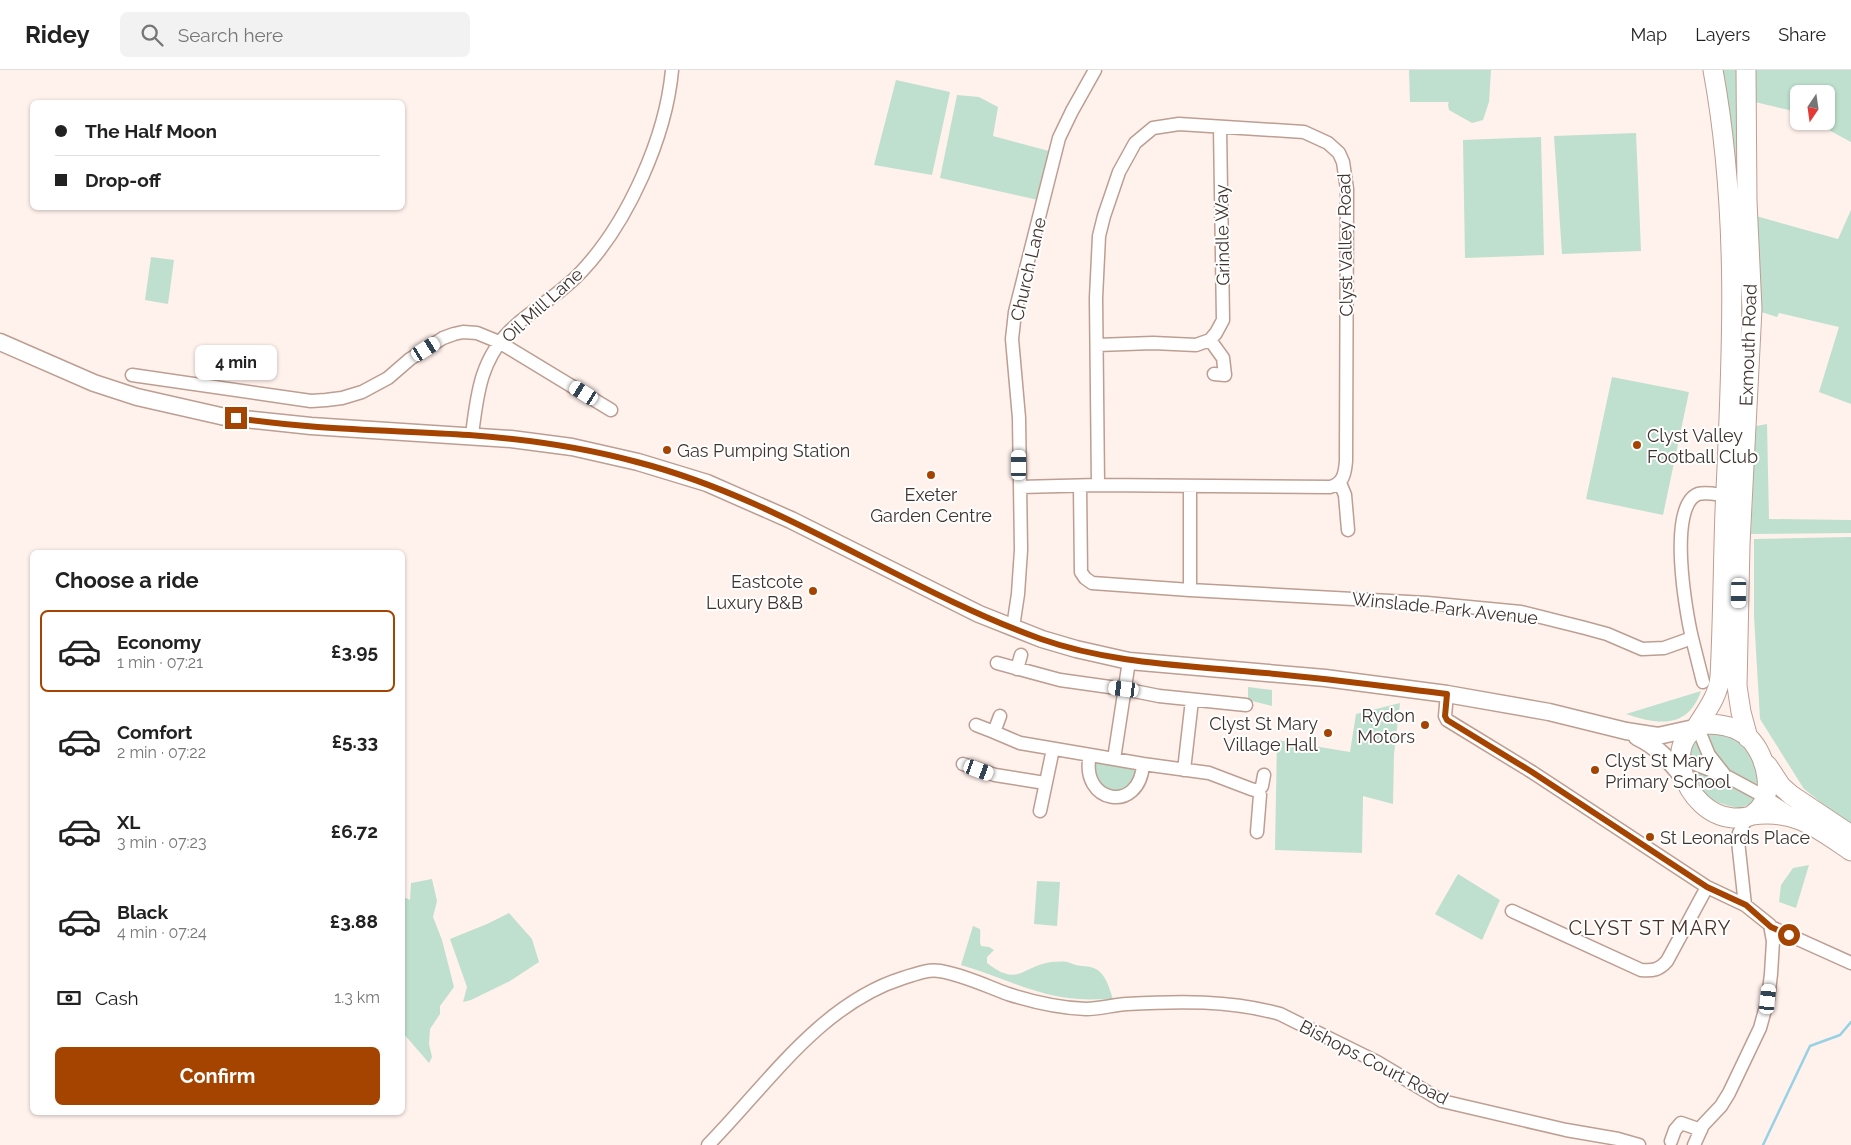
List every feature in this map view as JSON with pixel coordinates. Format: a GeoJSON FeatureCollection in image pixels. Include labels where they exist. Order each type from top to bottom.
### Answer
{"type":"FeatureCollection","features":[{"type":"Feature","properties":{"kind":"highway","name":"Exmouth Road"},"geometry":{"type":"LineString","coordinates":[[1713,70],[1729,196],[1733,277],[1737,686],[1748,738]]}},
{"type":"Feature","properties":{"kind":"highway","name":"Exmouth Road"},"geometry":{"type":"LineString","coordinates":[[1681,759],[1684,742],[1713,701],[1719,685],[1734,496],[1752,309],[1747,201],[1746,70]]}},
{"type":"Feature","properties":{"kind":"highway"},"geometry":{"type":"LineString","coordinates":[[1695,727],[1711,724],[1728,725],[1748,738],[1781,786],[1791,795],[1851,835]]}},
{"type":"Feature","properties":{"kind":"highway"},"geometry":{"type":"LineString","coordinates":[[1750,815],[1765,797],[1767,791],[1767,783],[1760,756]]}},
{"type":"Feature","properties":{"kind":"highway"},"geometry":{"type":"LineString","coordinates":[[1681,759],[1690,792],[1699,802],[1721,816],[1736,818],[1750,815],[1780,814],[1797,817],[1851,851]]}},
{"type":"Feature","properties":{"kind":"main road"},"geometry":{"type":"LineString","coordinates":[[0,342],[94,383],[137,397],[225,417],[312,426],[511,439],[589,451],[638,462],[707,483],[791,520],[979,614],[1042,639],[1076,649],[1129,661],[1325,678],[1447,694],[1549,712],[1626,731],[1658,736],[1695,727]]}},
{"type":"Feature","properties":{"kind":"main road"},"geometry":{"type":"LineString","coordinates":[[1626,731],[1655,747],[1675,766],[1686,782]]}},
{"type":"Feature","properties":{"kind":"street","name":"Oil Mill Lane"},"geometry":{"type":"LineString","coordinates":[[472,435],[477,394],[482,376],[499,342],[515,326],[568,286],[584,269],[618,225],[635,193],[659,131],[666,106],[672,70]]}},
{"type":"Feature","properties":{"kind":"street","name":"Church Lane"},"geometry":{"type":"LineString","coordinates":[[1013,627],[1018,594],[1021,550],[1019,418],[1012,339],[1015,312],[1059,138],[1095,70]]}},
{"type":"Feature","properties":{"kind":"street","name":"Clyst Valley Road"},"geometry":{"type":"LineString","coordinates":[[1098,485],[1096,298],[1099,236],[1119,172],[1129,151],[1135,143],[1153,128],[1179,124],[1304,132],[1328,143],[1338,153],[1343,162],[1347,189],[1346,470],[1340,483],[1345,494],[1348,530]]}},
{"type":"Feature","properties":{"kind":"street","name":"Grindle Way"},"geometry":{"type":"LineString","coordinates":[[1210,340],[1223,320],[1220,128]]}},
{"type":"Feature","properties":{"kind":"street"},"geometry":{"type":"LineString","coordinates":[[132,375],[310,401],[342,398],[362,392],[388,378],[410,359],[443,338],[463,332],[477,334],[499,342],[611,410]]}},
{"type":"Feature","properties":{"kind":"street"},"geometry":{"type":"LineString","coordinates":[[1097,345],[1153,343],[1196,345],[1210,340],[1223,358],[1224,375]]}},
{"type":"Feature","properties":{"kind":"street"},"geometry":{"type":"LineString","coordinates":[[1020,487],[1098,485],[1330,487],[1340,483]]}},
{"type":"Feature","properties":{"kind":"street","name":"Winslade Park Avenue"},"geometry":{"type":"LineString","coordinates":[[1080,486],[1081,572],[1092,583],[1408,602],[1521,612],[1600,632],[1642,649],[1664,648],[1692,638]]}},
{"type":"Feature","properties":{"kind":"street"},"geometry":{"type":"LineString","coordinates":[[1190,487],[1190,590]]}},
{"type":"Feature","properties":{"kind":"street"},"geometry":{"type":"LineString","coordinates":[[1703,682],[1684,594],[1680,557],[1682,531],[1690,500],[1697,494],[1734,496]]}},
{"type":"Feature","properties":{"kind":"street"},"geometry":{"type":"LineString","coordinates":[[1017,669],[1021,655]]}},
{"type":"Feature","properties":{"kind":"street"},"geometry":{"type":"LineString","coordinates":[[1114,759],[1129,661]]}},
{"type":"Feature","properties":{"kind":"street"},"geometry":{"type":"LineString","coordinates":[[997,663],[1060,680],[1159,696],[1246,705]]}},
{"type":"Feature","properties":{"kind":"street"},"geometry":{"type":"LineString","coordinates":[[1447,694],[1445,716],[1447,720],[1532,772],[1707,887],[1746,905],[1771,927],[1851,963]]}},
{"type":"Feature","properties":{"kind":"street"},"geometry":{"type":"LineString","coordinates":[[1184,770],[1192,700]]}},
{"type":"Feature","properties":{"kind":"street"},"geometry":{"type":"LineString","coordinates":[[994,732],[1000,716]]}},
{"type":"Feature","properties":{"kind":"street"},"geometry":{"type":"LineString","coordinates":[[976,725],[1020,743],[1209,773],[1258,792]]}},
{"type":"Feature","properties":{"kind":"street"},"geometry":{"type":"LineString","coordinates":[[1695,727],[1709,755],[1728,777]]}},
{"type":"Feature","properties":{"kind":"street"},"geometry":{"type":"LineString","coordinates":[[1655,747],[1728,777],[1797,817]]}},
{"type":"Feature","properties":{"kind":"street"},"geometry":{"type":"LineString","coordinates":[[1040,811],[1053,749]]}},
{"type":"Feature","properties":{"kind":"street"},"geometry":{"type":"LineString","coordinates":[[1090,755],[1088,768],[1092,784],[1100,792],[1112,797],[1124,796],[1135,789],[1142,777],[1143,764]]}},
{"type":"Feature","properties":{"kind":"street"},"geometry":{"type":"LineString","coordinates":[[963,764],[995,776],[1045,783]]}},
{"type":"Feature","properties":{"kind":"street"},"geometry":{"type":"LineString","coordinates":[[1258,792],[1262,786],[1264,775]]}},
{"type":"Feature","properties":{"kind":"street"},"geometry":{"type":"LineString","coordinates":[[1257,832],[1260,795],[1258,792]]}},
{"type":"Feature","properties":{"kind":"street"},"geometry":{"type":"LineString","coordinates":[[1746,905],[1738,841],[1739,833],[1750,815]]}},
{"type":"Feature","properties":{"kind":"street"},"geometry":{"type":"LineString","coordinates":[[1721,816],[1738,841]]}},
{"type":"Feature","properties":{"kind":"street"},"geometry":{"type":"LineString","coordinates":[[1512,911],[1526,922],[1641,970],[1650,971],[1660,969],[1667,961],[1707,887]]}},
{"type":"Feature","properties":{"kind":"street"},"geometry":{"type":"LineString","coordinates":[[1694,1145],[1701,1130],[1729,1093],[1760,1028],[1768,999],[1773,941],[1771,927]]}},
{"type":"Feature","properties":{"kind":"street","name":"Bishops Court Road"},"geometry":{"type":"LineString","coordinates":[[708,1145],[822,1025],[865,994],[887,983],[924,971],[955,974],[1030,1001],[1058,1006],[1087,1009],[1188,1001],[1233,1004],[1280,1014],[1378,1062],[1442,1100],[1566,1130],[1639,1145]]}},
{"type":"Feature","properties":{"kind":"street"},"geometry":{"type":"LineString","coordinates":[[1670,1141],[1681,1123],[1701,1130]]}},
{"type":"Feature","properties":{"kind":"green space"},"geometry":{"type":"Polygon","coordinates":[[[1409,70],[1491,70],[1489,102],[1483,120],[1472,123],[1449,110],[1449,102],[1410,102],[1409,70]]]}},
{"type":"Feature","properties":{"kind":"green space"},"geometry":{"type":"Polygon","coordinates":[[[1718,70],[1742,70],[1747,272],[1734,462],[1718,70]]]}},
{"type":"Feature","properties":{"kind":"green space"},"geometry":{"type":"Polygon","coordinates":[[[1754,70],[1851,70],[1851,142],[1829,130],[1835,130],[1835,85],[1790,85],[1790,110],[1755,102],[1754,70]]]}},
{"type":"Feature","properties":{"kind":"green space"},"geometry":{"type":"Polygon","coordinates":[[[896,80],[950,92],[932,175],[874,165],[896,80]]]}},
{"type":"Feature","properties":{"kind":"green space"},"geometry":{"type":"Polygon","coordinates":[[[957,95],[979,97],[998,107],[993,136],[1053,152],[1038,200],[940,178],[957,95]]]}},
{"type":"Feature","properties":{"kind":"green space"},"geometry":{"type":"Polygon","coordinates":[[[1636,133],[1641,251],[1562,254],[1554,136],[1636,133]]]}},
{"type":"Feature","properties":{"kind":"green space"},"geometry":{"type":"Polygon","coordinates":[[[1541,137],[1544,255],[1465,258],[1463,140],[1541,137]]]}},
{"type":"Feature","properties":{"kind":"green space"},"geometry":{"type":"Polygon","coordinates":[[[1851,210],[1851,404],[1819,392],[1839,327],[1779,313],[1777,317],[1755,310],[1756,216],[1838,239],[1851,210]]]}},
{"type":"Feature","properties":{"kind":"green space"},"geometry":{"type":"Polygon","coordinates":[[[151,257],[174,260],[168,304],[145,300],[151,257]]]}},
{"type":"Feature","properties":{"kind":"green space","name":"Clyst Valley Football Club"},"geometry":{"type":"Polygon","coordinates":[[[1612,377],[1689,392],[1663,515],[1586,499],[1612,377]]]}},
{"type":"Feature","properties":{"kind":"green space"},"geometry":{"type":"Polygon","coordinates":[[[1767,424],[1769,519],[1851,520],[1851,533],[1751,534],[1756,426],[1767,424]]]}},
{"type":"Feature","properties":{"kind":"green space"},"geometry":{"type":"Polygon","coordinates":[[[1851,537],[1851,826],[1804,789],[1760,719],[1754,616],[1754,539],[1851,537]]]}},
{"type":"Feature","properties":{"kind":"green space"},"geometry":{"type":"Polygon","coordinates":[[[1248,687],[1272,690],[1272,706],[1248,700],[1248,687]]]}},
{"type":"Feature","properties":{"kind":"green space"},"geometry":{"type":"Polygon","coordinates":[[[1701,691],[1688,712],[1680,718],[1671,721],[1660,722],[1626,714],[1701,691]]]}},
{"type":"Feature","properties":{"kind":"green space"},"geometry":{"type":"Polygon","coordinates":[[[1400,703],[1394,754],[1393,804],[1363,796],[1362,853],[1275,850],[1277,740],[1350,752],[1356,714],[1400,703]]]}},
{"type":"Feature","properties":{"kind":"green space"},"geometry":{"type":"Polygon","coordinates":[[[1712,731],[1727,733],[1751,750],[1761,785],[1756,798],[1750,804],[1740,808],[1710,800],[1690,772],[1692,747],[1700,735],[1712,731]]]}},
{"type":"Feature","properties":{"kind":"green space"},"geometry":{"type":"Polygon","coordinates":[[[1094,761],[1139,768],[1139,778],[1120,794],[1097,786],[1101,783],[1093,768],[1094,761]]]}},
{"type":"Feature","properties":{"kind":"green space"},"geometry":{"type":"Polygon","coordinates":[[[1809,865],[1796,908],[1779,902],[1781,885],[1793,868],[1809,865]]]}},
{"type":"Feature","properties":{"kind":"green space"},"geometry":{"type":"Polygon","coordinates":[[[1458,874],[1500,900],[1482,940],[1435,914],[1458,874]]]}},
{"type":"Feature","properties":{"kind":"green space"},"geometry":{"type":"Polygon","coordinates":[[[432,879],[437,901],[433,917],[442,940],[454,987],[440,1006],[440,1014],[430,1029],[429,1044],[432,1057],[429,1063],[405,1035],[405,898],[410,900],[411,883],[432,879]]]}},
{"type":"Feature","properties":{"kind":"green space"},"geometry":{"type":"Polygon","coordinates":[[[1037,881],[1060,882],[1057,926],[1034,924],[1037,881]]]}},
{"type":"Feature","properties":{"kind":"green space"},"geometry":{"type":"Polygon","coordinates":[[[509,913],[532,939],[539,962],[510,981],[463,1002],[467,987],[450,939],[509,913]]]}},
{"type":"Feature","properties":{"kind":"green space"},"geometry":{"type":"Polygon","coordinates":[[[973,926],[980,929],[981,946],[994,950],[987,957],[987,963],[998,970],[1014,975],[1051,962],[1067,962],[1078,966],[1095,968],[1106,980],[1113,999],[1079,999],[1048,994],[961,965],[973,926]]]}},
{"type":"Feature","properties":{"kind":"waterway"},"geometry":{"type":"LineString","coordinates":[[1763,1145],[1810,1046],[1840,1035],[1851,1022]]}},
{"type":"Feature","properties":{"kind":"place","name":"Clyst Valley Football Club"},"geometry":{"type":"Point","coordinates":[1637,445]}},
{"type":"Feature","properties":{"kind":"place","name":"Gas Pumping Station"},"geometry":{"type":"Point","coordinates":[667,450]}},
{"type":"Feature","properties":{"kind":"place","name":"Exeter Garden Centre"},"geometry":{"type":"Point","coordinates":[931,475]}},
{"type":"Feature","properties":{"kind":"place","name":"Eastcote Luxury B&B"},"geometry":{"type":"Point","coordinates":[813,591]}},
{"type":"Feature","properties":{"kind":"place","name":"Rydon Motors"},"geometry":{"type":"Point","coordinates":[1425,725]}},
{"type":"Feature","properties":{"kind":"place","name":"Clyst St Mary Village Hall"},"geometry":{"type":"Point","coordinates":[1328,733]}},
{"type":"Feature","properties":{"kind":"place","name":"Clyst St Mary Primary School"},"geometry":{"type":"Point","coordinates":[1595,770]}},
{"type":"Feature","properties":{"kind":"place","name":"St Leonards Place"},"geometry":{"type":"Point","coordinates":[1650,837]}},
{"type":"Feature","properties":{"kind":"district","name":"CLYST ST MARY"},"geometry":{"type":"Point","coordinates":[1650,928]}},
{"type":"Feature","properties":{"kind":"route"},"geometry":{"type":"LineString","coordinates":[[236,418],[361,430],[472,435],[572,447],[608,455],[667,470],[707,483],[791,520],[979,614],[1042,639],[1076,649],[1129,661],[1325,678],[1447,694],[1445,716],[1447,720],[1532,772],[1707,887],[1746,905],[1771,927],[1789,935]]}}]}
